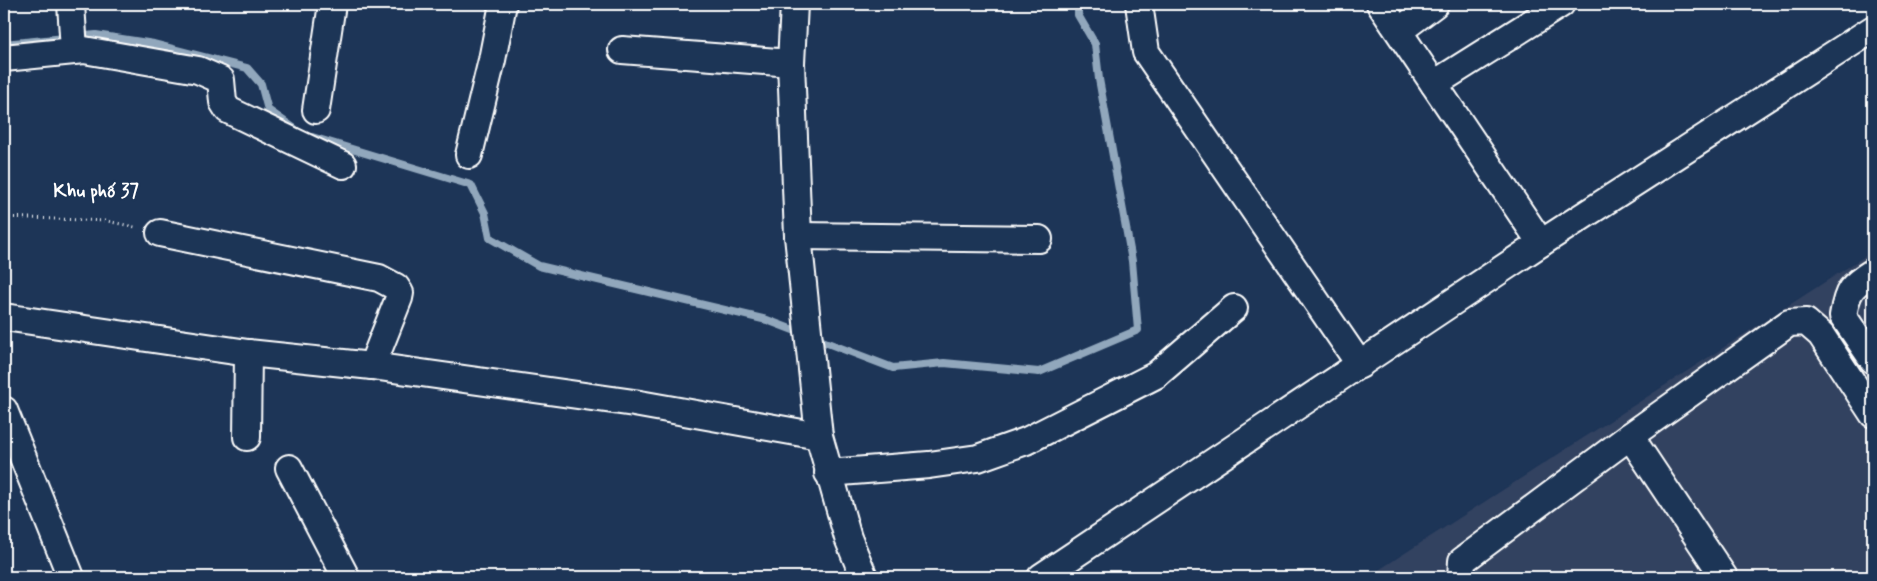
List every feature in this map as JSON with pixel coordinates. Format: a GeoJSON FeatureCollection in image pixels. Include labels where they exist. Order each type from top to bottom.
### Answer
{"type":"FeatureCollection","features":[{"type":"Feature","properties":{"kind":"street"},"geometry":{"type":"LineString","coordinates":[[316,110],[332,4]]}},
{"type":"Feature","properties":{"kind":"street"},"geometry":{"type":"LineString","coordinates":[[469,155],[492,60],[503,4]]}},
{"type":"Feature","properties":{"kind":"street"},"geometry":{"type":"LineString","coordinates":[[794,4],[791,63],[798,236],[819,436],[848,538],[864,577]]}},
{"type":"Feature","properties":{"kind":"street"},"geometry":{"type":"LineString","coordinates":[[1139,4],[1146,52],[1360,365]]}},
{"type":"Feature","properties":{"kind":"street"},"geometry":{"type":"LineString","coordinates":[[1380,4],[1542,243]]}},
{"type":"Feature","properties":{"kind":"street"},"geometry":{"type":"LineString","coordinates":[[1399,32],[1435,4]]}},
{"type":"Feature","properties":{"kind":"street"},"geometry":{"type":"LineString","coordinates":[[1434,84],[1561,4]]}},
{"type":"Feature","properties":{"kind":"street"},"geometry":{"type":"LineString","coordinates":[[4,58],[73,27],[214,75],[221,80],[223,102],[228,110],[344,165]]}},
{"type":"Feature","properties":{"kind":"street"},"geometry":{"type":"LineString","coordinates":[[1042,577],[1542,243],[1873,29]]}},
{"type":"Feature","properties":{"kind":"street"},"geometry":{"type":"LineString","coordinates":[[622,50],[791,63]]}},
{"type":"Feature","properties":{"kind":"street"},"geometry":{"type":"LineString","coordinates":[[160,233],[379,278],[396,287],[400,293],[399,298],[372,366]]}},
{"type":"Feature","properties":{"kind":"street"},"geometry":{"type":"LineString","coordinates":[[798,236],[1039,239]]}},
{"type":"Feature","properties":{"kind":"street"},"geometry":{"type":"LineString","coordinates":[[1873,272],[1857,282],[1846,296],[1842,316],[1873,360]]}},
{"type":"Feature","properties":{"kind":"street"},"geometry":{"type":"LineString","coordinates":[[828,472],[929,465],[978,458],[1026,441],[1156,374],[1234,308]]}},
{"type":"Feature","properties":{"kind":"street"},"geometry":{"type":"LineString","coordinates":[[4,317],[248,353],[372,366],[634,403],[819,436]]}},
{"type":"Feature","properties":{"kind":"street"},"geometry":{"type":"LineString","coordinates":[[1461,577],[1462,561],[1630,436],[1789,323],[1806,322],[1821,335],[1873,414]]}},
{"type":"Feature","properties":{"kind":"street"},"geometry":{"type":"LineString","coordinates":[[247,437],[248,353]]}},
{"type":"Feature","properties":{"kind":"street"},"geometry":{"type":"LineString","coordinates":[[4,410],[71,577]]}},
{"type":"Feature","properties":{"kind":"street"},"geometry":{"type":"LineString","coordinates":[[1630,436],[1724,577]]}},
{"type":"Feature","properties":{"kind":"street"},"geometry":{"type":"LineString","coordinates":[[289,468],[346,577]]}},
{"type":"Feature","properties":{"kind":"path"},"geometry":{"type":"LineString","coordinates":[[4,217],[107,221],[160,233]]}},
{"type":"Feature","properties":{"kind":"shaded area"},"geometry":{"type":"Polygon","coordinates":[[[1873,251],[1873,577],[1368,577],[1873,251]]]}},
{"type":"Feature","properties":{"kind":"waterway"},"geometry":{"type":"LineString","coordinates":[[312,137],[471,185],[485,213],[490,238],[539,266],[767,320],[893,368],[944,363],[1039,372],[1138,330],[1132,261],[1099,79],[1095,44],[1078,15],[1078,4]]}},
{"type":"Feature","properties":{"kind":"waterway"},"geometry":{"type":"LineString","coordinates":[[4,44],[96,35],[154,44],[247,68],[261,84],[268,110],[295,129]]}},
{"type":"Feature","properties":{"kind":"district","name":"Khu phố 37"},"geometry":{"type":"Point","coordinates":[96,190]}}]}
